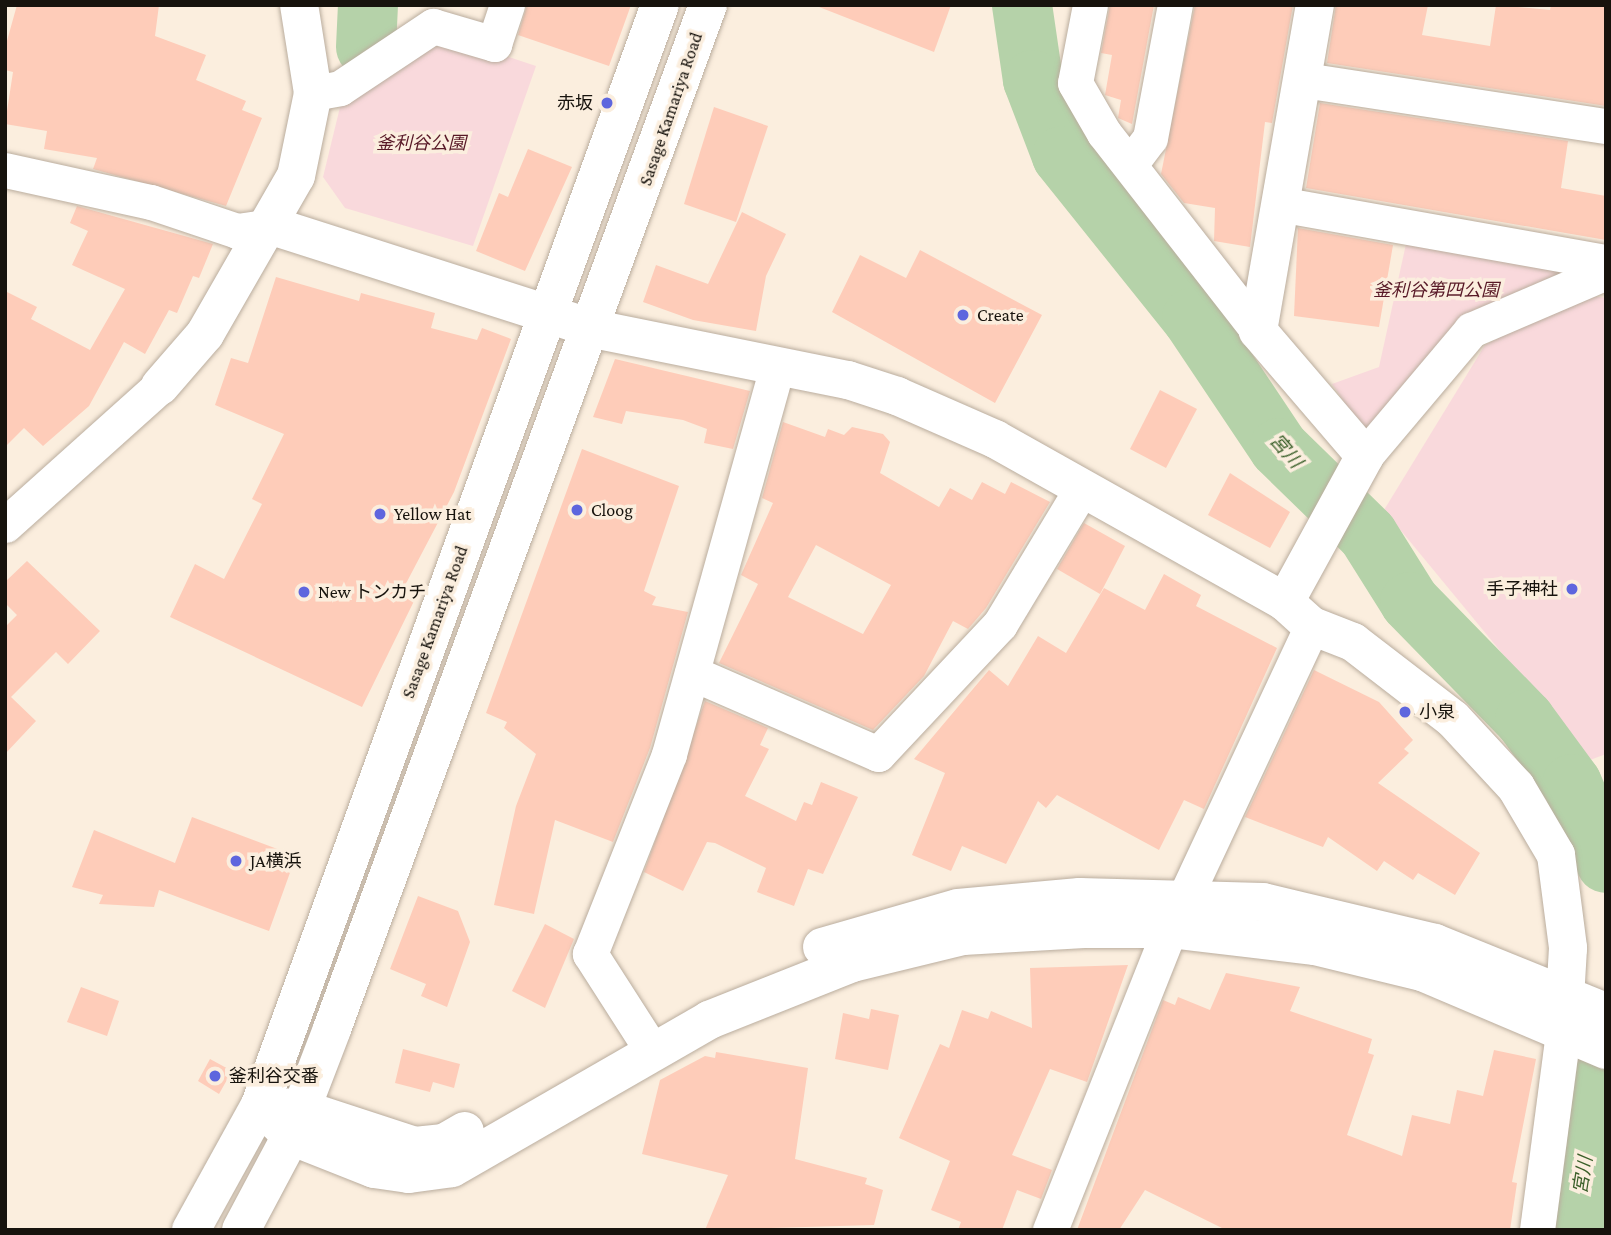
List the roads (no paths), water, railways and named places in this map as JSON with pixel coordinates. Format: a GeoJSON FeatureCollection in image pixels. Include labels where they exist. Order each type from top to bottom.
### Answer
{"type":"FeatureCollection","features":[{"type":"Feature","properties":{"kind":"street"},"geometry":{"type":"LineString","coordinates":[[5,525],[160,386],[205,334],[272,226],[296,177],[313,93],[299,5]]}},
{"type":"Feature","properties":{"kind":"street"},"geometry":{"type":"LineString","coordinates":[[313,93],[340,88],[433,26],[494,44],[507,5]]}},
{"type":"Feature","properties":{"kind":"street","name":"Sasage Kamariya Road"},"geometry":{"type":"LineString","coordinates":[[191,1230],[260,1105],[660,5]]}},
{"type":"Feature","properties":{"kind":"street","name":"Sasage Kamariya Road"},"geometry":{"type":"LineString","coordinates":[[241,1230],[296,1122],[594,328],[708,5]]}},
{"type":"Feature","properties":{"kind":"street"},"geometry":{"type":"LineString","coordinates":[[1090,5],[1075,83],[1104,133],[1131,163],[1358,465]]}},
{"type":"Feature","properties":{"kind":"street"},"geometry":{"type":"LineString","coordinates":[[1131,163],[1150,138],[1175,5]]}},
{"type":"Feature","properties":{"kind":"street"},"geometry":{"type":"LineString","coordinates":[[1258,331],[1285,205],[1315,5]]}},
{"type":"Feature","properties":{"kind":"street"},"geometry":{"type":"LineString","coordinates":[[1304,80],[1606,126]]}},
{"type":"Feature","properties":{"kind":"street"},"geometry":{"type":"LineString","coordinates":[[5,170],[151,202],[237,231],[272,226],[549,310],[594,328],[777,368],[848,380],[949,416],[1082,488],[1393,668],[1453,719],[1516,787],[1556,855],[1585,1022],[1537,1230]]}},
{"type":"Feature","properties":{"kind":"street"},"geometry":{"type":"LineString","coordinates":[[1285,205],[1606,262]]}},
{"type":"Feature","properties":{"kind":"street"},"geometry":{"type":"LineString","coordinates":[[1050,1230],[1298,614],[1324,537],[1358,465],[1471,330],[1606,272]]}},
{"type":"Feature","properties":{"kind":"street"},"geometry":{"type":"LineString","coordinates":[[646,1041],[590,954],[669,754],[777,368]]}},
{"type":"Feature","properties":{"kind":"street"},"geometry":{"type":"LineString","coordinates":[[692,673],[878,754],[1000,624],[1082,488]]}},
{"type":"Feature","properties":{"kind":"street"},"geometry":{"type":"LineString","coordinates":[[260,1105],[296,1122],[388,1142],[444,1143],[646,1041],[709,1020],[852,963],[963,936],[1177,913],[1327,914],[1435,943],[1585,1022]]}},
{"type":"Feature","properties":{"kind":"waterway"},"geometry":{"type":"LineString","coordinates":[[366,47],[368,5]]}},
{"type":"Feature","properties":{"kind":"waterway","name":"宮川"},"geometry":{"type":"LineString","coordinates":[[1022,5],[1033,80],[1062,156],[1192,318],[1279,448],[1368,535],[1410,602],[1525,720],[1572,784],[1606,863]]}},
{"type":"Feature","properties":{"kind":"waterway","name":"宮川"},"geometry":{"type":"LineString","coordinates":[[1574,1230],[1606,1037]]}},
{"type":"Feature","properties":{"kind":"place","name":"赤坂"},"geometry":{"type":"Point","coordinates":[607,103]}},
{"type":"Feature","properties":{"kind":"place","name":"Create"},"geometry":{"type":"Point","coordinates":[963,315]}},
{"type":"Feature","properties":{"kind":"place","name":"Cloog"},"geometry":{"type":"Point","coordinates":[577,510]}},
{"type":"Feature","properties":{"kind":"place","name":"Yellow Hat"},"geometry":{"type":"Point","coordinates":[380,514]}},
{"type":"Feature","properties":{"kind":"place","name":"手子神社"},"geometry":{"type":"Point","coordinates":[1572,589]}},
{"type":"Feature","properties":{"kind":"place","name":"New トンカチ"},"geometry":{"type":"Point","coordinates":[304,592]}},
{"type":"Feature","properties":{"kind":"place","name":"小泉"},"geometry":{"type":"Point","coordinates":[1405,712]}},
{"type":"Feature","properties":{"kind":"place","name":"JA横浜"},"geometry":{"type":"Point","coordinates":[236,861]}},
{"type":"Feature","properties":{"kind":"place","name":"釜利谷交番"},"geometry":{"type":"Point","coordinates":[215,1076]}},
{"type":"Feature","properties":{"kind":"park label","name":"釜利谷公園"},"geometry":{"type":"Point","coordinates":[421,143]}},
{"type":"Feature","properties":{"kind":"park label","name":"釜利谷第四公園"},"geometry":{"type":"Point","coordinates":[1436,290]}}]}
